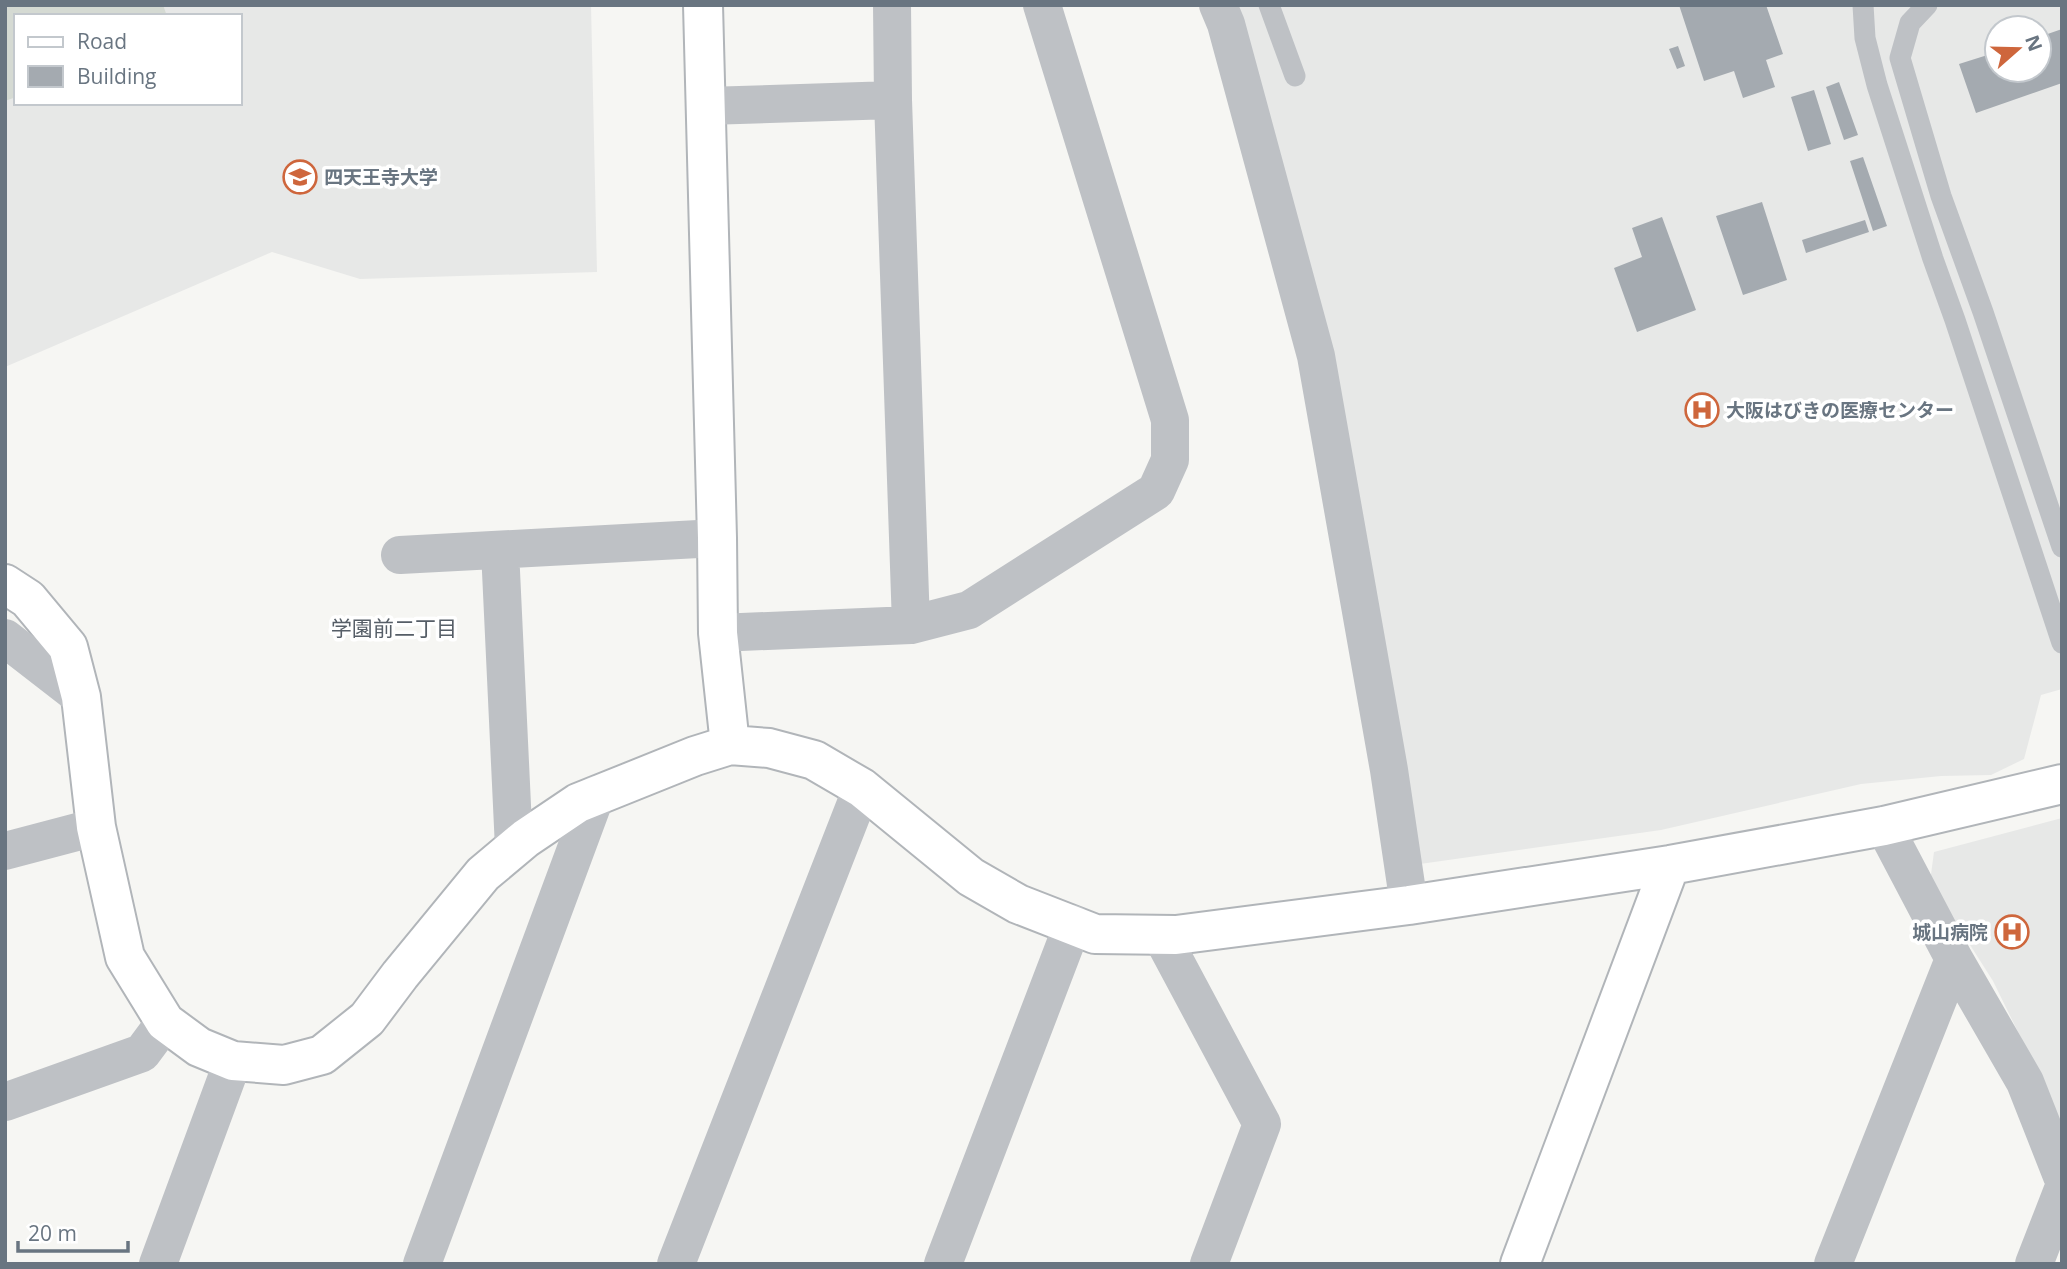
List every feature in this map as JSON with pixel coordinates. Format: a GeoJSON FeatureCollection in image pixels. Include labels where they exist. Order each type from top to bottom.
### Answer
{"type":"FeatureCollection","features":[{"type":"Feature","properties":{"kind":"street"},"geometry":{"type":"LineString","coordinates":[[704,5],[718,633],[730,745]]}},
{"type":"Feature","properties":{"kind":"street"},"geometry":{"type":"LineString","coordinates":[[892,5],[911,625]]}},
{"type":"Feature","properties":{"kind":"street"},"geometry":{"type":"LineString","coordinates":[[718,633],[911,625],[969,610],[1156,491],[1170,460],[1170,420],[1042,5]]}},
{"type":"Feature","properties":{"kind":"street"},"geometry":{"type":"LineString","coordinates":[[1219,5],[1316,356],[1389,770],[1409,905]]}},
{"type":"Feature","properties":{"kind":"street"},"geometry":{"type":"LineString","coordinates":[[706,106],[893,100]]}},
{"type":"Feature","properties":{"kind":"street"},"geometry":{"type":"LineString","coordinates":[[400,555],[717,538]]}},
{"type":"Feature","properties":{"kind":"street"},"geometry":{"type":"LineString","coordinates":[[500,550],[514,848]]}},
{"type":"Feature","properties":{"kind":"street"},"geometry":{"type":"LineString","coordinates":[[5,584],[28,599],[68,647],[81,696],[96,827],[125,957],[165,1022],[199,1047],[233,1061],[284,1065],[322,1055],[367,1019],[483,874],[526,838],[578,803],[695,756],[730,745],[769,748],[814,760],[862,788],[971,877],[1018,904],[1095,934],[1175,935],[1409,905],[1670,865],[1884,826],[2062,784]]}},
{"type":"Feature","properties":{"kind":"street"},"geometry":{"type":"LineString","coordinates":[[5,638],[81,696]]}},
{"type":"Feature","properties":{"kind":"street"},"geometry":{"type":"LineString","coordinates":[[676,1264],[862,788]]}},
{"type":"Feature","properties":{"kind":"street"},"geometry":{"type":"LineString","coordinates":[[422,1264],[596,795]]}},
{"type":"Feature","properties":{"kind":"street"},"geometry":{"type":"LineString","coordinates":[[1884,826],[1954,959],[2025,1082],[2062,1176]]}},
{"type":"Feature","properties":{"kind":"street"},"geometry":{"type":"LineString","coordinates":[[5,851],[96,827]]}},
{"type":"Feature","properties":{"kind":"street"},"geometry":{"type":"LineString","coordinates":[[1520,1264],[1670,865]]}},
{"type":"Feature","properties":{"kind":"street"},"geometry":{"type":"LineString","coordinates":[[943,1264],[1073,924]]}},
{"type":"Feature","properties":{"kind":"street"},"geometry":{"type":"LineString","coordinates":[[1161,935],[1262,1124],[1209,1264]]}},
{"type":"Feature","properties":{"kind":"street"},"geometry":{"type":"LineString","coordinates":[[1833,1264],[1954,959]]}},
{"type":"Feature","properties":{"kind":"street"},"geometry":{"type":"LineString","coordinates":[[5,1102],[142,1053],[165,1022]]}},
{"type":"Feature","properties":{"kind":"street"},"geometry":{"type":"LineString","coordinates":[[158,1264],[233,1061]]}},
{"type":"Feature","properties":{"kind":"street"},"geometry":{"type":"LineString","coordinates":[[2034,1264],[2062,1192]]}},
{"type":"Feature","properties":{"kind":"lane"},"geometry":{"type":"LineString","coordinates":[[1269,5],[1295,76]]}},
{"type":"Feature","properties":{"kind":"lane"},"geometry":{"type":"LineString","coordinates":[[1863,5],[1865,38],[1874,73],[1933,259],[2062,643]]}},
{"type":"Feature","properties":{"kind":"lane"},"geometry":{"type":"LineString","coordinates":[[1927,5],[1910,23],[1900,58],[1941,196],[2062,547]]}},
{"type":"Feature","properties":{"kind":"lane"},"geometry":{"type":"LineString","coordinates":[[1933,259],[1959,250]]}},
{"type":"Feature","properties":{"kind":"shaded area","name":"四天王寺大学"},"geometry":{"type":"Polygon","coordinates":[[[5,5],[591,5],[597,272],[360,279],[272,252],[5,367],[5,5]]]}},
{"type":"Feature","properties":{"kind":"shaded area"},"geometry":{"type":"Polygon","coordinates":[[[5,5],[163,5],[166,14],[14,14],[14,98],[5,101],[5,5]]]}},
{"type":"Feature","properties":{"kind":"shaded area","name":"大阪はびきの医療センター"},"geometry":{"type":"Polygon","coordinates":[[[1232,5],[2062,5],[2062,689],[2041,695],[2024,759],[1991,775],[1941,776],[1861,784],[1661,830],[1420,864],[1232,5]]]}},
{"type":"Feature","properties":{"kind":"shaded area","name":"城山病院"},"geometry":{"type":"Polygon","coordinates":[[[2062,818],[2062,1131],[2048,1093],[1993,981],[1930,882],[1934,852],[2062,818]]]}},
{"type":"Feature","properties":{"kind":"building"},"geometry":{"type":"Polygon","coordinates":[[[1679,5],[1766,5],[1783,54],[1766,60],[1775,87],[1743,98],[1734,71],[1704,81],[1679,5]]]}},
{"type":"Feature","properties":{"kind":"building"},"geometry":{"type":"Polygon","coordinates":[[[2062,29],[2062,83],[1976,113],[1959,64],[1983,56],[1983,84],[2053,84],[2053,32],[2062,29]]]}},
{"type":"Feature","properties":{"kind":"building"},"geometry":{"type":"Polygon","coordinates":[[[1678,46],[1685,66],[1677,69],[1669,49],[1678,46]]]}},
{"type":"Feature","properties":{"kind":"building"},"geometry":{"type":"Polygon","coordinates":[[[1839,82],[1858,135],[1844,140],[1826,87],[1839,82]]]}},
{"type":"Feature","properties":{"kind":"building"},"geometry":{"type":"Polygon","coordinates":[[[1814,90],[1831,144],[1808,151],[1791,97],[1814,90]]]}},
{"type":"Feature","properties":{"kind":"building"},"geometry":{"type":"Polygon","coordinates":[[[1863,157],[1887,226],[1873,231],[1850,161],[1863,157]]]}},
{"type":"Feature","properties":{"kind":"building"},"geometry":{"type":"Polygon","coordinates":[[[1762,202],[1787,280],[1743,295],[1716,216],[1762,202]]]}},
{"type":"Feature","properties":{"kind":"building"},"geometry":{"type":"Polygon","coordinates":[[[1662,217],[1696,310],[1637,332],[1614,268],[1642,257],[1632,228],[1662,217]]]}},
{"type":"Feature","properties":{"kind":"building"},"geometry":{"type":"Polygon","coordinates":[[[1865,220],[1869,232],[1806,253],[1802,240],[1865,220]]]}},
{"type":"Feature","properties":{"kind":"place","name":"四天王寺大学"},"geometry":{"type":"Point","coordinates":[300,177]}},
{"type":"Feature","properties":{"kind":"place","name":"大阪はびきの医療センター"},"geometry":{"type":"Point","coordinates":[1702,410]}},
{"type":"Feature","properties":{"kind":"place","name":"城山病院"},"geometry":{"type":"Point","coordinates":[2012,932]}},
{"type":"Feature","properties":{"kind":"district","name":"学園前二丁目"},"geometry":{"type":"Point","coordinates":[394,628]}}]}
